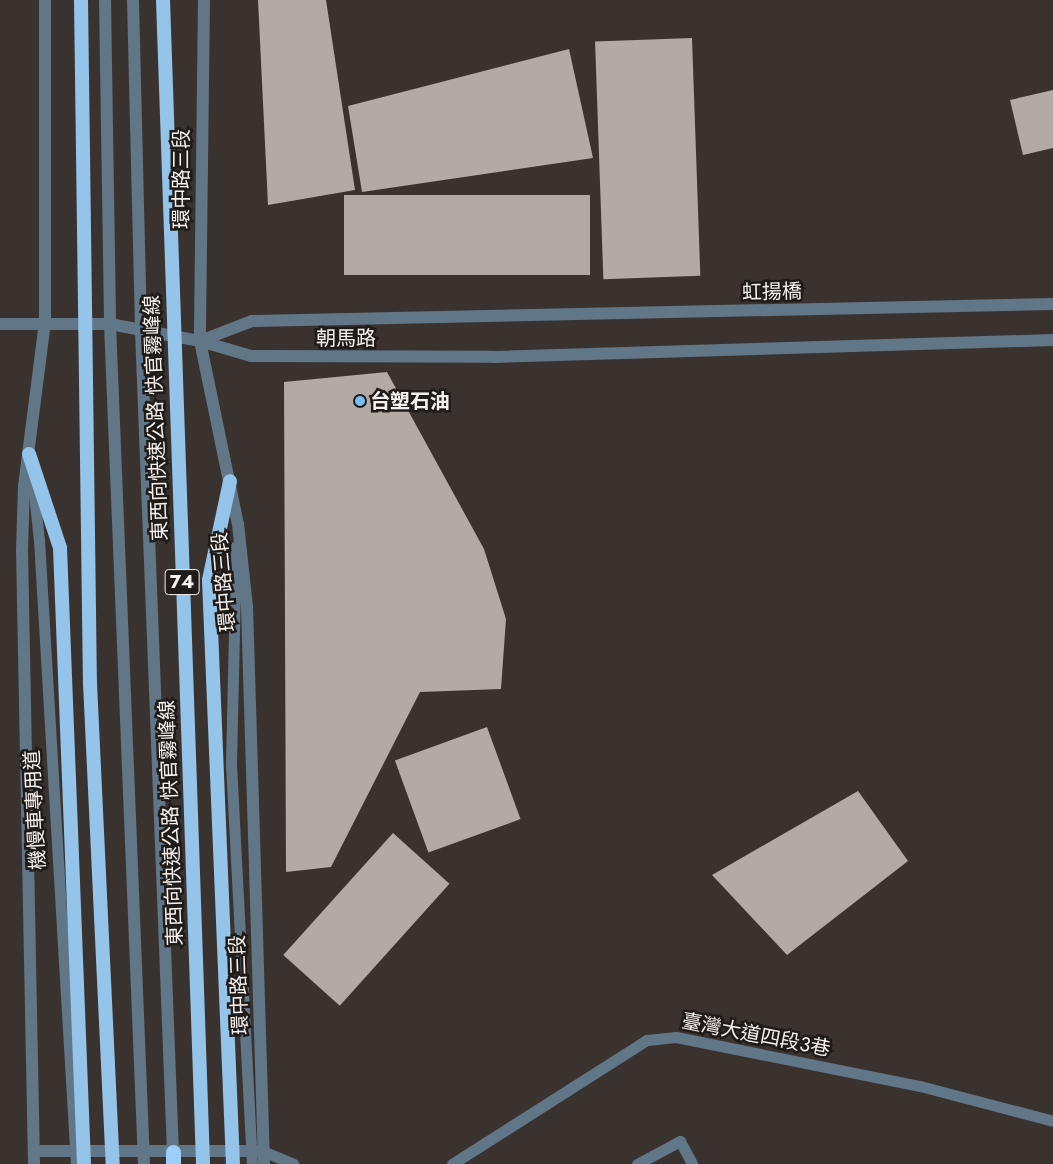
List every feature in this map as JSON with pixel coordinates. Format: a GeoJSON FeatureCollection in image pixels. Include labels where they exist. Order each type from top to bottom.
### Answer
{"type":"FeatureCollection","features":[{"type":"Feature","properties":{"kind":"highway"},"geometry":{"type":"LineString","coordinates":[[81,0],[90,683],[113,1164]]}},
{"type":"Feature","properties":{"kind":"highway","name":"東西向快速公路 快官霧峰線"},"geometry":{"type":"LineString","coordinates":[[163,0],[203,1164]]}},
{"type":"Feature","properties":{"kind":"highway"},"geometry":{"type":"LineString","coordinates":[[29,454],[60,548],[84,1164]]}},
{"type":"Feature","properties":{"kind":"highway","name":"74"},"geometry":{"type":"LineString","coordinates":[[230,481],[209,580],[233,1164]]}},
{"type":"Feature","properties":{"kind":"street"},"geometry":{"type":"LineString","coordinates":[[34,1164],[36,1151],[30,1001],[22,550],[24,486],[45,322],[45,0]]}},
{"type":"Feature","properties":{"kind":"street"},"geometry":{"type":"LineString","coordinates":[[105,0],[110,324],[143,1158]]}},
{"type":"Feature","properties":{"kind":"street"},"geometry":{"type":"LineString","coordinates":[[133,0],[141,331],[173,1158]]}},
{"type":"Feature","properties":{"kind":"street","name":"環中路三段"},"geometry":{"type":"LineString","coordinates":[[204,0],[200,341],[238,524],[247,607],[264,1158]]}},
{"type":"Feature","properties":{"kind":"street","name":"虹揚橋"},"geometry":{"type":"LineString","coordinates":[[491,318],[1053,304]]}},
{"type":"Feature","properties":{"kind":"street","name":"朝馬路"},"geometry":{"type":"LineString","coordinates":[[200,341],[252,321],[491,318]]}},
{"type":"Feature","properties":{"kind":"street","name":"朝馬路"},"geometry":{"type":"LineString","coordinates":[[0,324],[45,322],[110,324],[200,341],[251,356],[494,357],[1053,340]]}},
{"type":"Feature","properties":{"kind":"street"},"geometry":{"type":"LineString","coordinates":[[36,1151],[143,1158],[264,1158]]}},
{"type":"Feature","properties":{"kind":"lane","name":"機慢車專用道"},"geometry":{"type":"LineString","coordinates":[[29,454],[39,540],[76,1164]]}},
{"type":"Feature","properties":{"kind":"lane"},"geometry":{"type":"LineString","coordinates":[[238,524],[233,610],[231,764],[252,1164]]}},
{"type":"Feature","properties":{"kind":"lane","name":"臺灣大道四段3巷"},"geometry":{"type":"LineString","coordinates":[[452,1164],[646,1040],[676,1037],[920,1086],[1053,1121]]}},
{"type":"Feature","properties":{"kind":"lane"},"geometry":{"type":"LineString","coordinates":[[636,1164],[680,1141],[692,1164]]}},
{"type":"Feature","properties":{"kind":"lane"},"geometry":{"type":"LineString","coordinates":[[264,1158],[293,1164]]}},
{"type":"Feature","properties":{"kind":"building"},"geometry":{"type":"Polygon","coordinates":[[[258,0],[326,0],[355,190],[268,205],[258,0]]]}},
{"type":"Feature","properties":{"kind":"building"},"geometry":{"type":"Polygon","coordinates":[[[692,38],[700,276],[603,279],[595,41],[692,38]]]}},
{"type":"Feature","properties":{"kind":"building"},"geometry":{"type":"Polygon","coordinates":[[[569,49],[593,158],[362,192],[348,106],[569,49]]]}},
{"type":"Feature","properties":{"kind":"building"},"geometry":{"type":"Polygon","coordinates":[[[1053,90],[1053,148],[1023,155],[1010,100],[1053,90]]]}},
{"type":"Feature","properties":{"kind":"building"},"geometry":{"type":"Polygon","coordinates":[[[344,195],[590,195],[590,275],[344,275],[344,195]]]}},
{"type":"Feature","properties":{"kind":"building"},"geometry":{"type":"Polygon","coordinates":[[[387,372],[484,549],[506,619],[501,689],[420,692],[331,867],[286,872],[284,382],[387,372]]]}},
{"type":"Feature","properties":{"kind":"building"},"geometry":{"type":"Polygon","coordinates":[[[487,727],[521,819],[428,853],[395,761],[487,727]]]}},
{"type":"Feature","properties":{"kind":"building"},"geometry":{"type":"Polygon","coordinates":[[[858,791],[908,861],[787,955],[712,875],[858,791]]]}},
{"type":"Feature","properties":{"kind":"building"},"geometry":{"type":"Polygon","coordinates":[[[393,833],[449,884],[340,1006],[283,955],[393,833]]]}},
{"type":"Feature","properties":{"kind":"place","name":"台塑石油"},"geometry":{"type":"Point","coordinates":[360,401]}}]}
